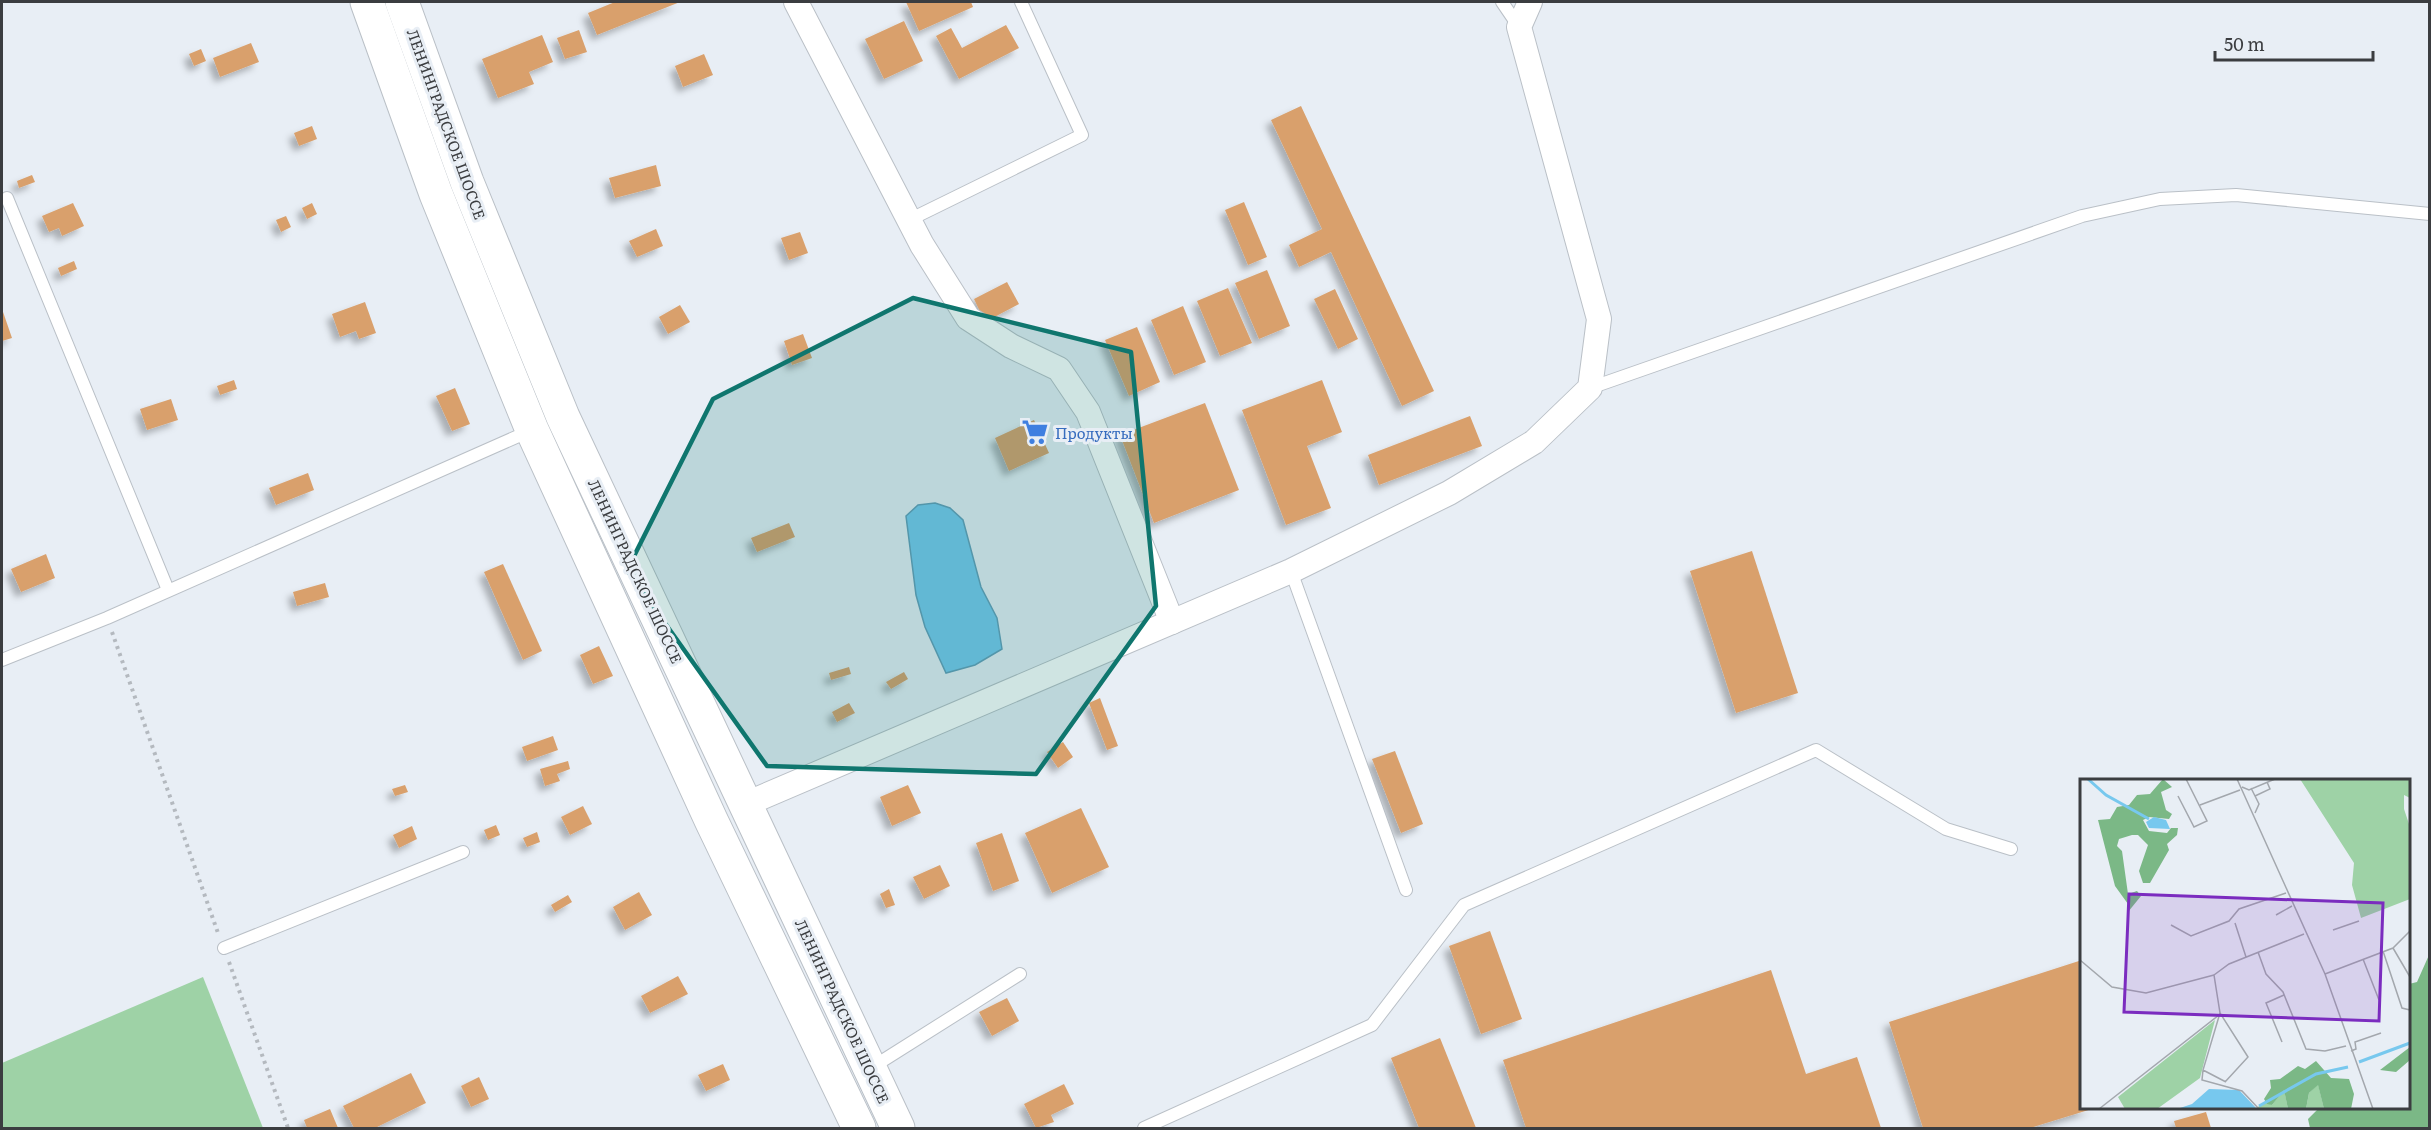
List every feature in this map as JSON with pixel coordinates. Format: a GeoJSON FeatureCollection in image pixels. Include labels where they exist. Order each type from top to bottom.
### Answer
{"type":"FeatureCollection","features":[{"type":"Feature","properties":{"kind":"highway"},"geometry":{"type":"LineString","coordinates":[[366,2],[436,194],[532,430],[711,820],[859,1128]]}},
{"type":"Feature","properties":{"kind":"highway","name":"ЛЕНИНГРАДСКОЕ ШОССЕ"},"geometry":{"type":"LineString","coordinates":[[402,2],[467,182],[563,417],[898,1128]]}},
{"type":"Feature","properties":{"kind":"street"},"geometry":{"type":"LineString","coordinates":[[796,2],[909,220],[968,318],[1011,346],[1059,369],[1088,412],[1172,622]]}},
{"type":"Feature","properties":{"kind":"street"},"geometry":{"type":"LineString","coordinates":[[746,804],[1291,571],[1449,493],[1525,448],[1590,388],[1599,319],[1519,27],[1530,2]]}},
{"type":"Feature","properties":{"kind":"lane"},"geometry":{"type":"LineString","coordinates":[[909,220],[1082,135],[1021,2]]}},
{"type":"Feature","properties":{"kind":"lane"},"geometry":{"type":"LineString","coordinates":[[1502,2],[1519,27]]}},
{"type":"Feature","properties":{"kind":"lane"},"geometry":{"type":"LineString","coordinates":[[1590,388],[2082,216],[2160,199],[2236,195],[2430,214]]}},
{"type":"Feature","properties":{"kind":"lane"},"geometry":{"type":"LineString","coordinates":[[7,198],[168,590]]}},
{"type":"Feature","properties":{"kind":"lane"},"geometry":{"type":"LineString","coordinates":[[2,660],[107,618],[532,430]]}},
{"type":"Feature","properties":{"kind":"lane"},"geometry":{"type":"LineString","coordinates":[[1291,571],[1406,890]]}},
{"type":"Feature","properties":{"kind":"lane"},"geometry":{"type":"LineString","coordinates":[[1144,1128],[1371,1025],[1464,905],[1816,750],[1946,829],[2011,849]]}},
{"type":"Feature","properties":{"kind":"lane"},"geometry":{"type":"LineString","coordinates":[[224,948],[463,852]]}},
{"type":"Feature","properties":{"kind":"lane"},"geometry":{"type":"LineString","coordinates":[[870,1068],[1020,974]]}},
{"type":"Feature","properties":{"kind":"path"},"geometry":{"type":"LineString","coordinates":[[107,618],[288,1128]]}},
{"type":"Feature","properties":{"kind":"highlighted area"},"geometry":{"type":"Polygon","coordinates":[[[913,298],[1131,352],[1156,606],[1036,774],[767,766],[627,570],[713,399],[913,298]]]}},
{"type":"Feature","properties":{"kind":"green space"},"geometry":{"type":"Polygon","coordinates":[[[2429,955],[2429,1128],[2310,1128],[2308,1119],[2318,1109],[2410,1109],[2410,984],[2417,982],[2429,955]]]}},
{"type":"Feature","properties":{"kind":"green space"},"geometry":{"type":"Polygon","coordinates":[[[203,977],[263,1128],[2,1128],[2,1063],[203,977]]]}},
{"type":"Feature","properties":{"kind":"water"},"geometry":{"type":"Polygon","coordinates":[[[935,503],[950,508],[963,520],[981,587],[997,618],[1002,649],[975,665],[946,673],[925,627],[916,595],[906,516],[918,505],[935,503]]]}},
{"type":"Feature","properties":{"kind":"building"},"geometry":{"type":"Polygon","coordinates":[[[615,2],[680,2],[597,35],[588,13],[615,2]]]}},
{"type":"Feature","properties":{"kind":"building"},"geometry":{"type":"Polygon","coordinates":[[[906,2],[971,2],[973,7],[919,31],[906,2]]]}},
{"type":"Feature","properties":{"kind":"building"},"geometry":{"type":"Polygon","coordinates":[[[904,21],[923,61],[884,79],[865,39],[904,21]]]}},
{"type":"Feature","properties":{"kind":"building"},"geometry":{"type":"Polygon","coordinates":[[[1006,25],[1019,48],[959,79],[936,36],[951,28],[962,48],[1006,25]]]}},
{"type":"Feature","properties":{"kind":"building"},"geometry":{"type":"Polygon","coordinates":[[[579,30],[587,52],[565,59],[557,38],[579,30]]]}},
{"type":"Feature","properties":{"kind":"building"},"geometry":{"type":"Polygon","coordinates":[[[542,35],[553,62],[529,72],[534,84],[498,98],[482,59],[542,35]]]}},
{"type":"Feature","properties":{"kind":"building"},"geometry":{"type":"Polygon","coordinates":[[[251,43],[259,62],[220,77],[213,58],[251,43]]]}},
{"type":"Feature","properties":{"kind":"building"},"geometry":{"type":"Polygon","coordinates":[[[201,49],[206,61],[194,66],[189,54],[201,49]]]}},
{"type":"Feature","properties":{"kind":"building"},"geometry":{"type":"Polygon","coordinates":[[[704,54],[713,75],[683,87],[675,66],[704,54]]]}},
{"type":"Feature","properties":{"kind":"building"},"geometry":{"type":"Polygon","coordinates":[[[1301,106],[1434,391],[1402,406],[1331,252],[1299,267],[1289,245],[1322,229],[1271,120],[1301,106]]]}},
{"type":"Feature","properties":{"kind":"building"},"geometry":{"type":"Polygon","coordinates":[[[312,126],[317,139],[299,146],[294,133],[312,126]]]}},
{"type":"Feature","properties":{"kind":"building"},"geometry":{"type":"Polygon","coordinates":[[[656,165],[661,186],[615,198],[609,178],[656,165]]]}},
{"type":"Feature","properties":{"kind":"building"},"geometry":{"type":"Polygon","coordinates":[[[32,175],[35,182],[19,188],[17,181],[32,175]]]}},
{"type":"Feature","properties":{"kind":"building"},"geometry":{"type":"Polygon","coordinates":[[[1244,202],[1267,257],[1248,265],[1225,210],[1244,202]]]}},
{"type":"Feature","properties":{"kind":"building"},"geometry":{"type":"Polygon","coordinates":[[[73,203],[84,226],[62,236],[59,228],[49,232],[42,216],[73,203]]]}},
{"type":"Feature","properties":{"kind":"building"},"geometry":{"type":"Polygon","coordinates":[[[312,203],[317,214],[307,219],[302,208],[312,203]]]}},
{"type":"Feature","properties":{"kind":"building"},"geometry":{"type":"Polygon","coordinates":[[[286,216],[291,227],[281,232],[276,220],[286,216]]]}},
{"type":"Feature","properties":{"kind":"building"},"geometry":{"type":"Polygon","coordinates":[[[656,229],[663,246],[637,257],[629,241],[656,229]]]}},
{"type":"Feature","properties":{"kind":"building"},"geometry":{"type":"Polygon","coordinates":[[[800,232],[808,253],[789,260],[781,238],[800,232]]]}},
{"type":"Feature","properties":{"kind":"building"},"geometry":{"type":"Polygon","coordinates":[[[74,261],[77,269],[61,276],[58,268],[74,261]]]}},
{"type":"Feature","properties":{"kind":"building"},"geometry":{"type":"Polygon","coordinates":[[[1267,270],[1290,326],[1259,339],[1235,283],[1267,270]]]}},
{"type":"Feature","properties":{"kind":"building"},"geometry":{"type":"Polygon","coordinates":[[[1007,282],[1019,304],[985,322],[974,299],[1007,282]]]}},
{"type":"Feature","properties":{"kind":"building"},"geometry":{"type":"Polygon","coordinates":[[[1228,288],[1252,343],[1220,356],[1197,301],[1228,288]]]}},
{"type":"Feature","properties":{"kind":"building"},"geometry":{"type":"Polygon","coordinates":[[[1335,289],[1358,339],[1338,349],[1314,299],[1335,289]]]}},
{"type":"Feature","properties":{"kind":"building"},"geometry":{"type":"Polygon","coordinates":[[[365,302],[376,333],[359,339],[356,331],[340,337],[332,314],[365,302]]]}},
{"type":"Feature","properties":{"kind":"building"},"geometry":{"type":"Polygon","coordinates":[[[680,305],[690,322],[668,334],[659,317],[680,305]]]}},
{"type":"Feature","properties":{"kind":"building"},"geometry":{"type":"Polygon","coordinates":[[[1183,306],[1206,362],[1174,375],[1151,320],[1183,306]]]}},
{"type":"Feature","properties":{"kind":"building"},"geometry":{"type":"Polygon","coordinates":[[[2,309],[12,338],[2,341],[2,309]]]}},
{"type":"Feature","properties":{"kind":"building"},"geometry":{"type":"Polygon","coordinates":[[[1137,327],[1160,382],[1129,396],[1105,340],[1137,327]]]}},
{"type":"Feature","properties":{"kind":"building"},"geometry":{"type":"Polygon","coordinates":[[[803,334],[812,358],[792,365],[784,341],[803,334]]]}},
{"type":"Feature","properties":{"kind":"building"},"geometry":{"type":"Polygon","coordinates":[[[234,380],[237,389],[220,395],[217,386],[234,380]]]}},
{"type":"Feature","properties":{"kind":"building"},"geometry":{"type":"Polygon","coordinates":[[[1322,380],[1342,432],[1307,446],[1331,508],[1286,525],[1242,410],[1322,380]]]}},
{"type":"Feature","properties":{"kind":"building"},"geometry":{"type":"Polygon","coordinates":[[[455,388],[470,424],[452,431],[436,396],[455,388]]]}},
{"type":"Feature","properties":{"kind":"building"},"geometry":{"type":"Polygon","coordinates":[[[171,399],[178,420],[147,430],[140,409],[171,399]]]}},
{"type":"Feature","properties":{"kind":"building"},"geometry":{"type":"Polygon","coordinates":[[[1205,403],[1239,490],[1154,523],[1120,435],[1205,403]]]}},
{"type":"Feature","properties":{"kind":"building"},"geometry":{"type":"Polygon","coordinates":[[[1470,416],[1482,446],[1379,485],[1368,455],[1470,416]]]}},
{"type":"Feature","properties":{"kind":"building"},"geometry":{"type":"Polygon","coordinates":[[[1034,420],[1049,453],[1009,471],[995,438],[1034,420]]]}},
{"type":"Feature","properties":{"kind":"building"},"geometry":{"type":"Polygon","coordinates":[[[308,473],[314,490],[276,505],[269,488],[308,473]]]}},
{"type":"Feature","properties":{"kind":"building"},"geometry":{"type":"Polygon","coordinates":[[[789,523],[795,537],[757,552],[751,538],[789,523]]]}},
{"type":"Feature","properties":{"kind":"building"},"geometry":{"type":"Polygon","coordinates":[[[1752,551],[1798,693],[1736,713],[1690,571],[1752,551]]]}},
{"type":"Feature","properties":{"kind":"building"},"geometry":{"type":"Polygon","coordinates":[[[46,554],[55,578],[21,592],[11,569],[46,554]]]}},
{"type":"Feature","properties":{"kind":"building"},"geometry":{"type":"Polygon","coordinates":[[[503,564],[542,651],[523,660],[484,572],[503,564]]]}},
{"type":"Feature","properties":{"kind":"building"},"geometry":{"type":"Polygon","coordinates":[[[325,583],[329,597],[297,606],[293,592],[325,583]]]}},
{"type":"Feature","properties":{"kind":"building"},"geometry":{"type":"Polygon","coordinates":[[[599,646],[613,676],[593,684],[580,655],[599,646]]]}},
{"type":"Feature","properties":{"kind":"building"},"geometry":{"type":"Polygon","coordinates":[[[849,667],[851,674],[831,680],[829,673],[849,667]]]}},
{"type":"Feature","properties":{"kind":"building"},"geometry":{"type":"Polygon","coordinates":[[[904,672],[908,679],[891,689],[886,682],[904,672]]]}},
{"type":"Feature","properties":{"kind":"building"},"geometry":{"type":"Polygon","coordinates":[[[1100,698],[1118,746],[1107,750],[1089,703],[1100,698]]]}},
{"type":"Feature","properties":{"kind":"building"},"geometry":{"type":"Polygon","coordinates":[[[849,703],[855,713],[837,722],[832,712],[849,703]]]}},
{"type":"Feature","properties":{"kind":"building"},"geometry":{"type":"Polygon","coordinates":[[[553,736],[558,750],[527,761],[522,747],[553,736]]]}},
{"type":"Feature","properties":{"kind":"building"},"geometry":{"type":"Polygon","coordinates":[[[1063,742],[1073,757],[1058,768],[1047,752],[1063,742]]]}},
{"type":"Feature","properties":{"kind":"building"},"geometry":{"type":"Polygon","coordinates":[[[1395,751],[1423,824],[1401,833],[1372,759],[1395,751]]]}},
{"type":"Feature","properties":{"kind":"building"},"geometry":{"type":"Polygon","coordinates":[[[568,761],[570,769],[557,774],[560,781],[545,786],[540,769],[568,761]]]}},
{"type":"Feature","properties":{"kind":"building"},"geometry":{"type":"Polygon","coordinates":[[[405,785],[408,792],[395,796],[392,789],[405,785]]]}},
{"type":"Feature","properties":{"kind":"building"},"geometry":{"type":"Polygon","coordinates":[[[908,785],[921,813],[892,826],[880,797],[908,785]]]}},
{"type":"Feature","properties":{"kind":"building"},"geometry":{"type":"Polygon","coordinates":[[[583,806],[592,824],[570,835],[561,817],[583,806]]]}},
{"type":"Feature","properties":{"kind":"building"},"geometry":{"type":"Polygon","coordinates":[[[1081,808],[1109,867],[1052,893],[1025,833],[1081,808]]]}},
{"type":"Feature","properties":{"kind":"building"},"geometry":{"type":"Polygon","coordinates":[[[496,825],[500,835],[488,840],[484,830],[496,825]]]}},
{"type":"Feature","properties":{"kind":"building"},"geometry":{"type":"Polygon","coordinates":[[[412,826],[417,839],[399,848],[393,835],[412,826]]]}},
{"type":"Feature","properties":{"kind":"building"},"geometry":{"type":"Polygon","coordinates":[[[537,832],[540,842],[527,847],[523,838],[537,832]]]}},
{"type":"Feature","properties":{"kind":"building"},"geometry":{"type":"Polygon","coordinates":[[[1002,833],[1019,881],[993,891],[976,843],[1002,833]]]}},
{"type":"Feature","properties":{"kind":"building"},"geometry":{"type":"Polygon","coordinates":[[[940,865],[950,886],[924,899],[913,877],[940,865]]]}},
{"type":"Feature","properties":{"kind":"building"},"geometry":{"type":"Polygon","coordinates":[[[889,889],[895,905],[886,908],[880,894],[889,889]]]}},
{"type":"Feature","properties":{"kind":"building"},"geometry":{"type":"Polygon","coordinates":[[[639,892],[652,915],[625,930],[613,907],[639,892]]]}},
{"type":"Feature","properties":{"kind":"building"},"geometry":{"type":"Polygon","coordinates":[[[568,895],[572,902],[555,912],[551,905],[568,895]]]}},
{"type":"Feature","properties":{"kind":"building"},"geometry":{"type":"Polygon","coordinates":[[[1490,931],[1522,1019],[1481,1034],[1449,946],[1490,931]]]}},
{"type":"Feature","properties":{"kind":"building"},"geometry":{"type":"Polygon","coordinates":[[[2080,961],[2080,1109],[2092,1109],[2030,1128],[1923,1128],[1889,1022],[2080,961]]]}},
{"type":"Feature","properties":{"kind":"building"},"geometry":{"type":"Polygon","coordinates":[[[1771,970],[1806,1074],[1857,1057],[1881,1128],[1526,1128],[1503,1060],[1771,970]]]}},
{"type":"Feature","properties":{"kind":"building"},"geometry":{"type":"Polygon","coordinates":[[[678,976],[688,994],[650,1013],[641,996],[678,976]]]}},
{"type":"Feature","properties":{"kind":"building"},"geometry":{"type":"Polygon","coordinates":[[[1007,998],[1019,1021],[992,1036],[979,1012],[1007,998]]]}},
{"type":"Feature","properties":{"kind":"building"},"geometry":{"type":"Polygon","coordinates":[[[1440,1038],[1476,1128],[1419,1128],[1391,1058],[1440,1038]]]}},
{"type":"Feature","properties":{"kind":"building"},"geometry":{"type":"Polygon","coordinates":[[[723,1064],[730,1080],[706,1091],[698,1075],[723,1064]]]}},
{"type":"Feature","properties":{"kind":"building"},"geometry":{"type":"Polygon","coordinates":[[[411,1073],[426,1103],[375,1128],[354,1128],[343,1106],[411,1073]]]}},
{"type":"Feature","properties":{"kind":"building"},"geometry":{"type":"Polygon","coordinates":[[[479,1077],[489,1099],[471,1107],[461,1086],[479,1077]]]}},
{"type":"Feature","properties":{"kind":"building"},"geometry":{"type":"Polygon","coordinates":[[[1064,1084],[1074,1104],[1051,1115],[1054,1122],[1036,1128],[1024,1104],[1064,1084]]]}},
{"type":"Feature","properties":{"kind":"building"},"geometry":{"type":"Polygon","coordinates":[[[330,1109],[338,1128],[307,1128],[304,1120],[330,1109]]]}},
{"type":"Feature","properties":{"kind":"building"},"geometry":{"type":"Polygon","coordinates":[[[2206,1112],[2211,1128],[2176,1128],[2174,1121],[2206,1112]]]}},
{"type":"Feature","properties":{"kind":"place","name":"Продукты"},"geometry":{"type":"Point","coordinates":[1035,432]}}]}
